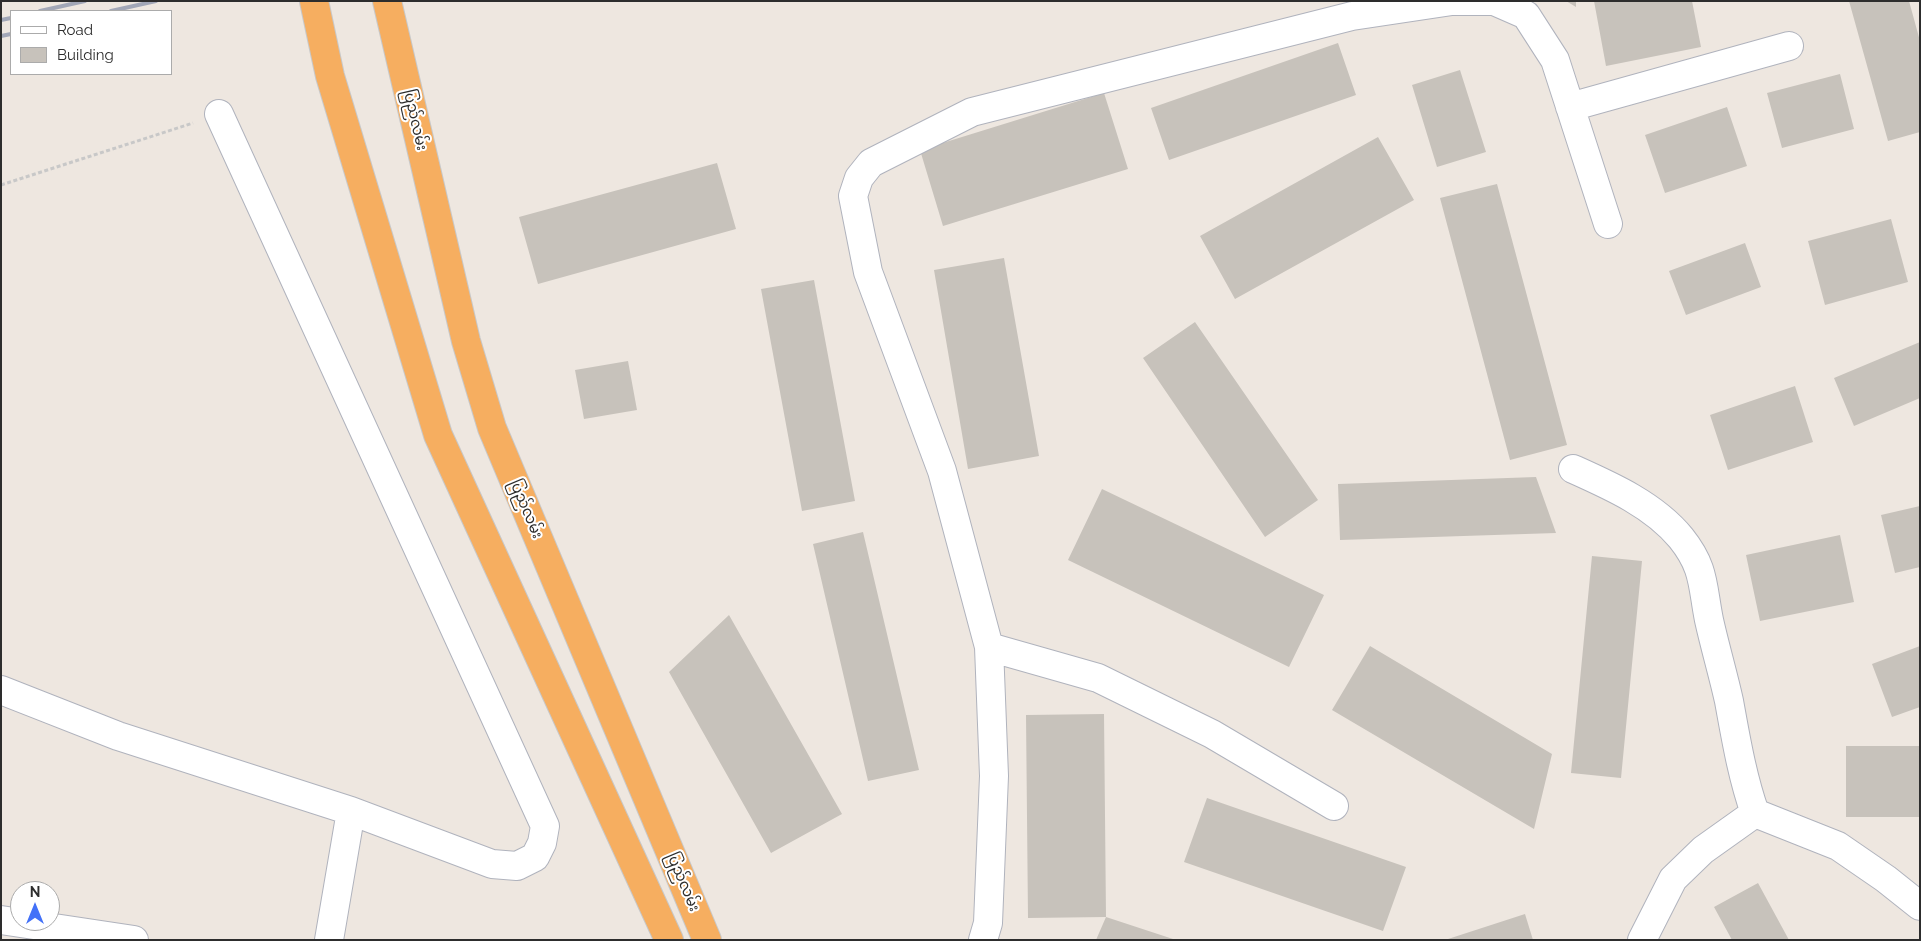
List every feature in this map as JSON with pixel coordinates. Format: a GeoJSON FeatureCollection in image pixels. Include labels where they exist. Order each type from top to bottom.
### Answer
{"type":"FeatureCollection","features":[{"type":"Feature","properties":{"kind":"highway"},"geometry":{"type":"LineString","coordinates":[[314,1],[330,76],[438,435],[669,940]]}},
{"type":"Feature","properties":{"kind":"highway","name":"ပြည်လမ်း"},"geometry":{"type":"LineString","coordinates":[[387,1],[466,340],[492,428],[708,940]]}},
{"type":"Feature","properties":{"kind":"street"},"geometry":{"type":"LineString","coordinates":[[983,940],[988,923],[994,776],[989,647],[942,472],[868,272],[853,196],[859,178],[871,163],[972,112],[1352,16],[1452,1],[1494,1],[1526,15],[1555,60],[1608,224]]}},
{"type":"Feature","properties":{"kind":"street"},"geometry":{"type":"LineString","coordinates":[[1570,107],[1789,46]]}},
{"type":"Feature","properties":{"kind":"street"},"geometry":{"type":"LineString","coordinates":[[1,690],[118,736],[351,811],[492,864],[517,866],[535,856],[542,843],[545,826],[219,114]]}},
{"type":"Feature","properties":{"kind":"street"},"geometry":{"type":"LineString","coordinates":[[1573,469],[1611,486],[1646,507],[1681,538],[1701,569],[1709,620],[1723,674],[1745,784],[1755,812],[1838,846],[1886,879],[1920,906]]}},
{"type":"Feature","properties":{"kind":"street"},"geometry":{"type":"LineString","coordinates":[[989,647],[1098,678],[1212,734],[1334,806]]}},
{"type":"Feature","properties":{"kind":"street"},"geometry":{"type":"LineString","coordinates":[[328,940],[351,811]]}},
{"type":"Feature","properties":{"kind":"street"},"geometry":{"type":"LineString","coordinates":[[1642,940],[1673,879],[1703,850],[1755,812]]}},
{"type":"Feature","properties":{"kind":"street"},"geometry":{"type":"LineString","coordinates":[[1,920],[134,940]]}},
{"type":"Feature","properties":{"kind":"path"},"geometry":{"type":"LineString","coordinates":[[1,185],[219,114]]}},
{"type":"Feature","properties":{"kind":"building"},"geometry":{"type":"Polygon","coordinates":[[[1566,1],[1576,1],[1576,7],[1566,1]]]}},
{"type":"Feature","properties":{"kind":"building"},"geometry":{"type":"Polygon","coordinates":[[[1594,1],[1692,1],[1701,47],[1606,66],[1594,1]]]}},
{"type":"Feature","properties":{"kind":"building"},"geometry":{"type":"Polygon","coordinates":[[[1849,1],[1909,1],[1920,41],[1920,132],[1888,141],[1849,1]]]}},
{"type":"Feature","properties":{"kind":"building"},"geometry":{"type":"Polygon","coordinates":[[[1338,43],[1356,95],[1169,160],[1151,108],[1338,43]]]}},
{"type":"Feature","properties":{"kind":"building"},"geometry":{"type":"Polygon","coordinates":[[[1460,70],[1486,152],[1437,167],[1412,85],[1460,70]]]}},
{"type":"Feature","properties":{"kind":"building"},"geometry":{"type":"Polygon","coordinates":[[[1840,74],[1854,129],[1782,148],[1767,93],[1840,74]]]}},
{"type":"Feature","properties":{"kind":"building"},"geometry":{"type":"Polygon","coordinates":[[[1104,93],[1128,169],[943,226],[920,150],[1104,93]]]}},
{"type":"Feature","properties":{"kind":"building"},"geometry":{"type":"Polygon","coordinates":[[[1727,107],[1747,166],[1665,193],[1645,135],[1727,107]]]}},
{"type":"Feature","properties":{"kind":"building"},"geometry":{"type":"Polygon","coordinates":[[[1378,137],[1414,200],[1235,299],[1200,236],[1378,137]]]}},
{"type":"Feature","properties":{"kind":"building"},"geometry":{"type":"Polygon","coordinates":[[[717,163],[736,229],[538,284],[519,217],[717,163]]]}},
{"type":"Feature","properties":{"kind":"building"},"geometry":{"type":"Polygon","coordinates":[[[1497,184],[1567,445],[1510,460],[1440,198],[1497,184]]]}},
{"type":"Feature","properties":{"kind":"building"},"geometry":{"type":"Polygon","coordinates":[[[1891,219],[1908,282],[1825,305],[1808,241],[1891,219]]]}},
{"type":"Feature","properties":{"kind":"building"},"geometry":{"type":"Polygon","coordinates":[[[1745,243],[1761,287],[1686,315],[1669,271],[1745,243]]]}},
{"type":"Feature","properties":{"kind":"building"},"geometry":{"type":"Polygon","coordinates":[[[1004,258],[1039,456],[968,469],[934,270],[1004,258]]]}},
{"type":"Feature","properties":{"kind":"building"},"geometry":{"type":"Polygon","coordinates":[[[814,280],[855,501],[802,511],[761,289],[814,280]]]}},
{"type":"Feature","properties":{"kind":"building"},"geometry":{"type":"Polygon","coordinates":[[[1195,322],[1318,500],[1265,537],[1143,358],[1195,322]]]}},
{"type":"Feature","properties":{"kind":"building"},"geometry":{"type":"Polygon","coordinates":[[[1920,342],[1920,398],[1854,426],[1834,378],[1920,342]]]}},
{"type":"Feature","properties":{"kind":"building"},"geometry":{"type":"Polygon","coordinates":[[[628,361],[637,410],[584,419],[575,370],[628,361]]]}},
{"type":"Feature","properties":{"kind":"building"},"geometry":{"type":"Polygon","coordinates":[[[1795,386],[1813,442],[1728,470],[1710,415],[1795,386]]]}},
{"type":"Feature","properties":{"kind":"building"},"geometry":{"type":"Polygon","coordinates":[[[1536,477],[1556,533],[1340,540],[1338,484],[1536,477]]]}},
{"type":"Feature","properties":{"kind":"building"},"geometry":{"type":"Polygon","coordinates":[[[1102,489],[1324,595],[1289,667],[1068,560],[1102,489]]]}},
{"type":"Feature","properties":{"kind":"building"},"geometry":{"type":"Polygon","coordinates":[[[1920,506],[1920,567],[1895,573],[1881,515],[1920,506]]]}},
{"type":"Feature","properties":{"kind":"building"},"geometry":{"type":"Polygon","coordinates":[[[863,532],[919,770],[868,781],[813,544],[863,532]]]}},
{"type":"Feature","properties":{"kind":"building"},"geometry":{"type":"Polygon","coordinates":[[[1840,535],[1854,602],[1760,621],[1746,555],[1840,535]]]}},
{"type":"Feature","properties":{"kind":"building"},"geometry":{"type":"Polygon","coordinates":[[[1592,556],[1642,561],[1621,778],[1571,773],[1592,556]]]}},
{"type":"Feature","properties":{"kind":"building"},"geometry":{"type":"Polygon","coordinates":[[[729,615],[842,814],[771,853],[669,672],[729,615]]]}},
{"type":"Feature","properties":{"kind":"building"},"geometry":{"type":"Polygon","coordinates":[[[1370,646],[1552,754],[1534,829],[1332,710],[1370,646]]]}},
{"type":"Feature","properties":{"kind":"building"},"geometry":{"type":"Polygon","coordinates":[[[1920,646],[1920,707],[1892,717],[1872,664],[1920,646]]]}},
{"type":"Feature","properties":{"kind":"building"},"geometry":{"type":"Polygon","coordinates":[[[1104,714],[1106,917],[1028,918],[1026,715],[1104,714]]]}},
{"type":"Feature","properties":{"kind":"building"},"geometry":{"type":"Polygon","coordinates":[[[1846,746],[1920,746],[1920,817],[1846,817],[1846,746]]]}},
{"type":"Feature","properties":{"kind":"building"},"geometry":{"type":"Polygon","coordinates":[[[1207,798],[1406,867],[1383,931],[1184,862],[1207,798]]]}},
{"type":"Feature","properties":{"kind":"building"},"geometry":{"type":"Polygon","coordinates":[[[1758,883],[1789,940],[1732,940],[1714,907],[1758,883]]]}},
{"type":"Feature","properties":{"kind":"building"},"geometry":{"type":"Polygon","coordinates":[[[1525,914],[1533,940],[1448,940],[1448,939],[1525,914]]]}},
{"type":"Feature","properties":{"kind":"building"},"geometry":{"type":"Polygon","coordinates":[[[1106,917],[1173,939],[1096,940],[1106,917]]]}},
{"type":"Feature","properties":{"kind":"railway"},"geometry":{"type":"LineString","coordinates":[[44,10],[85,1]]}},
{"type":"Feature","properties":{"kind":"railway"},"geometry":{"type":"LineString","coordinates":[[116,10],[156,1]]}},
{"type":"Feature","properties":{"kind":"railway"},"geometry":{"type":"LineString","coordinates":[[1,20],[10,18]]}},
{"type":"Feature","properties":{"kind":"railway"},"geometry":{"type":"LineString","coordinates":[[1,36],[10,34]]}}]}
